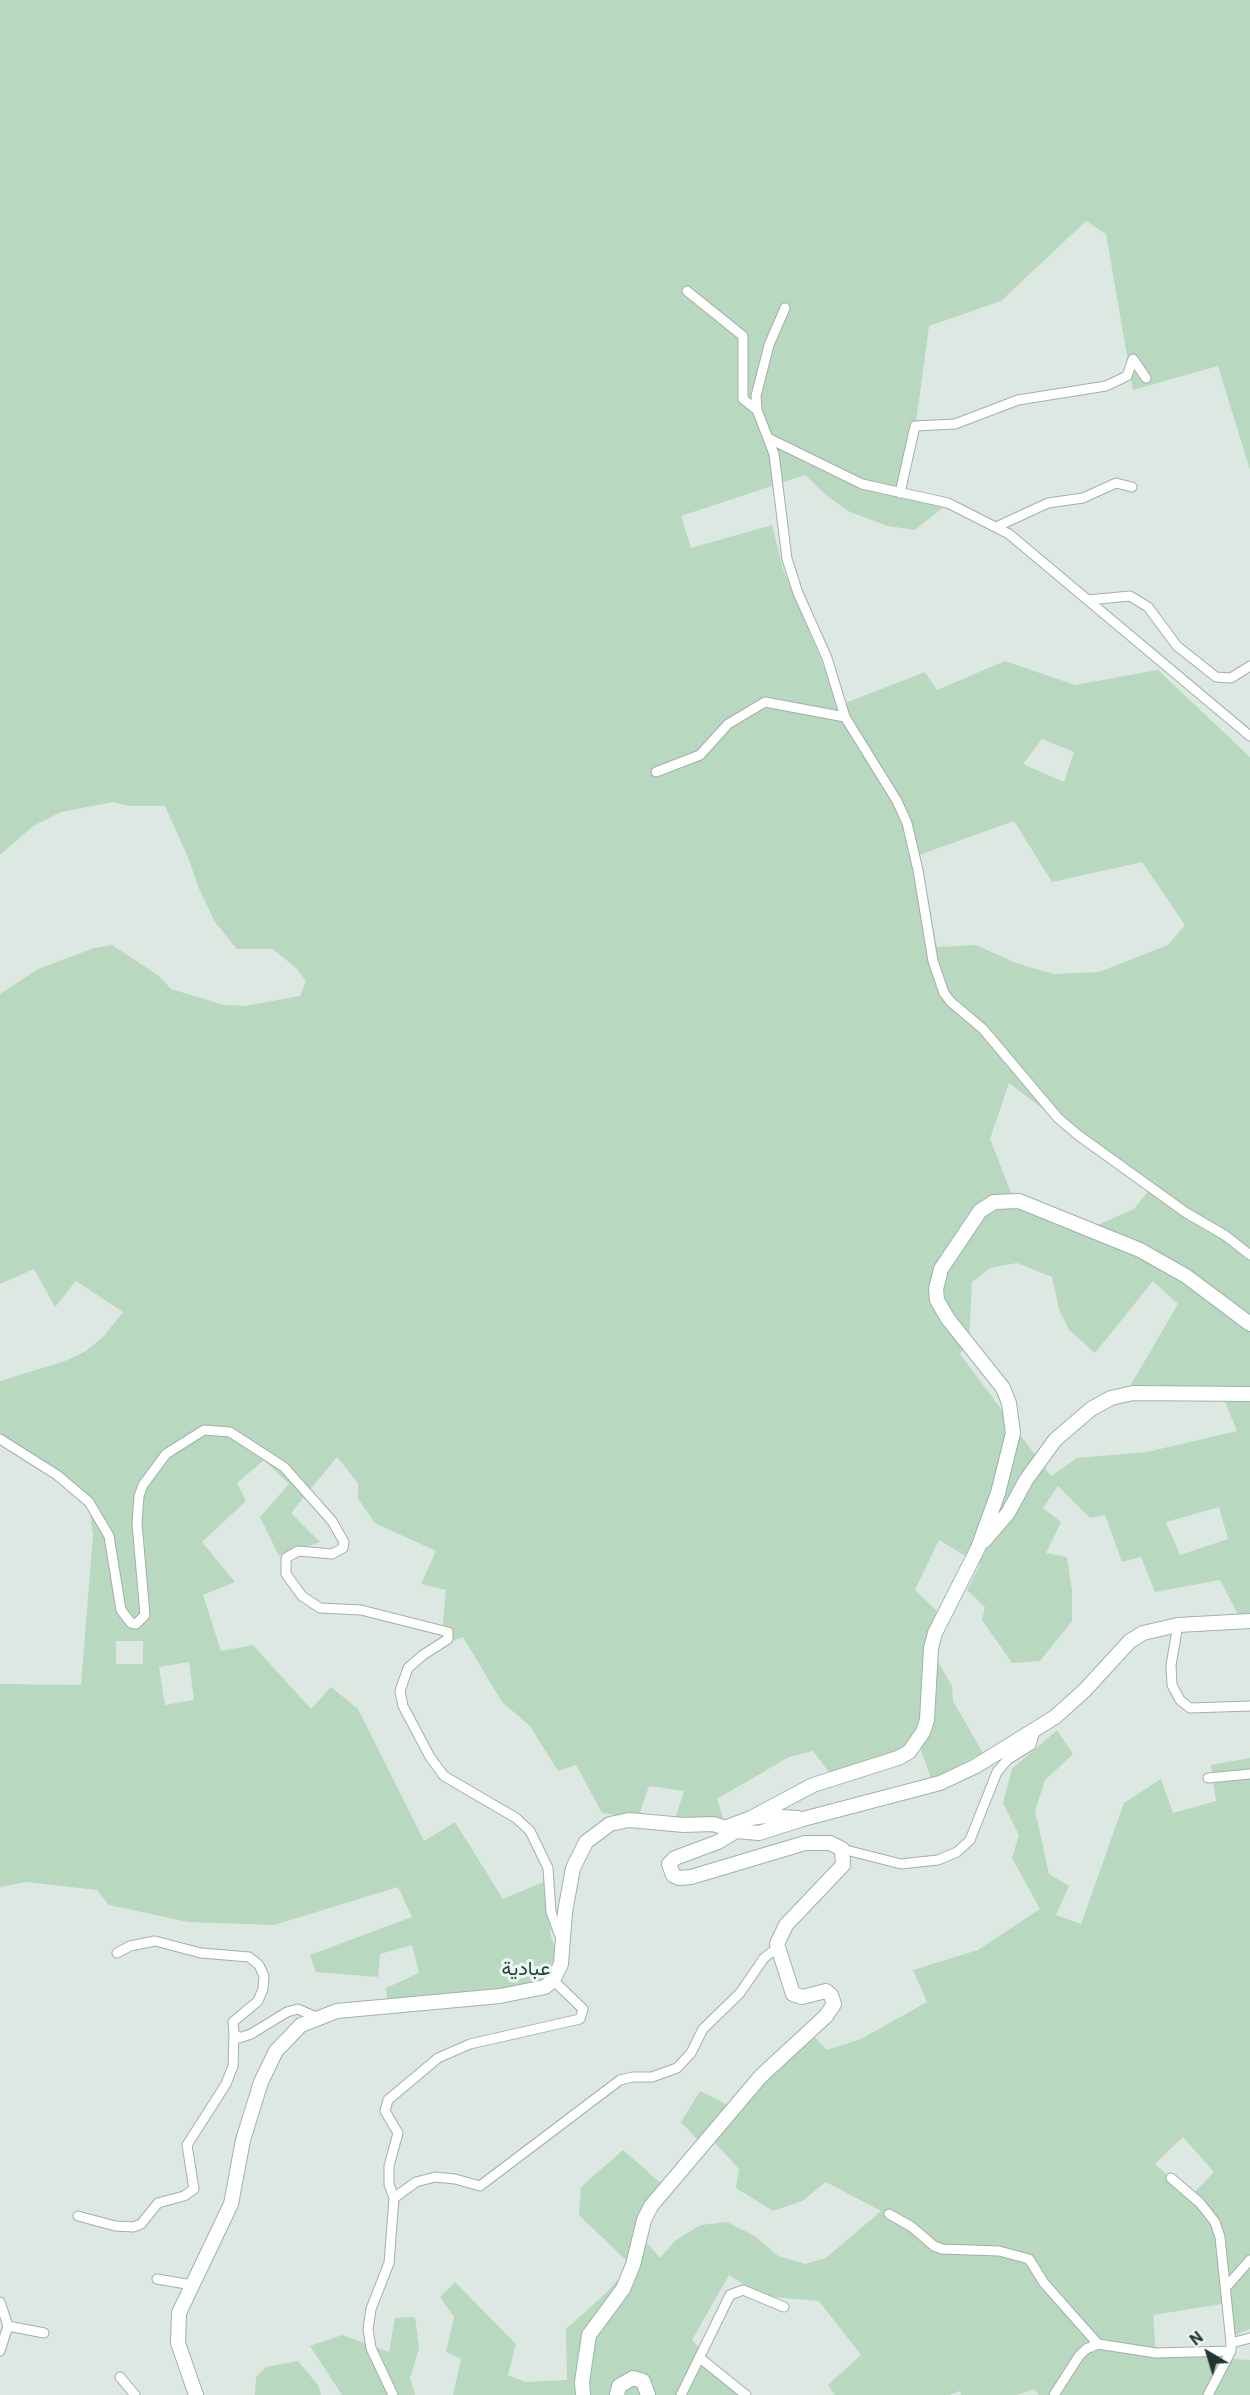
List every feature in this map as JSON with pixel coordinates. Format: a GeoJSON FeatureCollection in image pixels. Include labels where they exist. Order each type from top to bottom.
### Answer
{"type":"FeatureCollection","features":[{"type":"Feature","properties":{"kind":"street"},"geometry":{"type":"LineString","coordinates":[[687,291],[742,336],[743,399],[757,410]]}},
{"type":"Feature","properties":{"kind":"street"},"geometry":{"type":"LineString","coordinates":[[785,308],[769,345],[756,396],[757,410],[774,454],[787,559],[798,593],[827,658],[844,717],[897,801],[907,823],[938,980],[951,1002],[983,1029],[1058,1118],[1185,1212],[1226,1236],[1250,1255]]}},
{"type":"Feature","properties":{"kind":"street"},"geometry":{"type":"LineString","coordinates":[[900,493],[915,426],[955,424],[1018,400],[1106,386],[1127,376],[1133,359],[1146,378]]}},
{"type":"Feature","properties":{"kind":"street"},"geometry":{"type":"LineString","coordinates":[[768,438],[862,484],[948,503],[1009,534],[1250,736]]}},
{"type":"Feature","properties":{"kind":"street"},"geometry":{"type":"LineString","coordinates":[[996,527],[1048,503],[1083,498],[1116,483],[1132,487]]}},
{"type":"Feature","properties":{"kind":"street"},"geometry":{"type":"LineString","coordinates":[[1088,600],[1130,596],[1148,607],[1177,646],[1216,678],[1231,678],[1250,666]]}},
{"type":"Feature","properties":{"kind":"street"},"geometry":{"type":"LineString","coordinates":[[656,772],[700,755],[728,724],[765,702],[844,717]]}},
{"type":"Feature","properties":{"kind":"street"},"geometry":{"type":"LineString","coordinates":[[1035,1731],[1031,1745],[1001,1765],[970,1840],[957,1852],[938,1860],[901,1864],[842,1849],[830,1843],[805,1843],[691,1877],[679,1878],[673,1875],[669,1864],[675,1858],[718,1842],[732,1829],[813,1785],[898,1758],[917,1743],[927,1720],[931,1648],[935,1633],[978,1548],[999,1493],[1011,1448],[1012,1418],[1003,1388],[942,1310],[936,1289],[941,1269],[980,1211],[994,1202],[1019,1201],[1140,1250],[1194,1281],[1250,1324]]}},
{"type":"Feature","properties":{"kind":"street"},"geometry":{"type":"LineString","coordinates":[[978,1548],[1008,1513],[1026,1480],[1055,1440],[1091,1409],[1111,1398],[1133,1393],[1250,1394]]}},
{"type":"Feature","properties":{"kind":"street"},"geometry":{"type":"LineString","coordinates":[[0,1439],[57,1475],[89,1502],[109,1536],[121,1610],[130,1623],[136,1624],[145,1615],[137,1523],[139,1496],[143,1485],[166,1454],[204,1430],[230,1432],[284,1467],[332,1521],[344,1542],[343,1548],[332,1554],[298,1551],[286,1558],[286,1574],[302,1596],[320,1608],[362,1610],[448,1632],[448,1640],[423,1655],[404,1675],[400,1691],[403,1706],[430,1757],[444,1776],[516,1818],[530,1832],[549,1868],[551,1912],[563,1944]]}},
{"type":"Feature","properties":{"kind":"street"},"geometry":{"type":"LineString","coordinates":[[196,2395],[181,2358],[177,2328],[179,2313],[231,2204],[240,2150],[261,2082],[276,2051],[287,2037],[316,2017],[337,2011],[500,1996],[537,1990],[553,1980],[561,1964],[564,1912],[573,1868],[586,1842],[596,1832],[610,1824],[629,1820],[684,1825],[720,1824],[732,1829],[759,1833],[940,1783],[1035,1731],[1084,1691],[1130,1641],[1150,1631],[1178,1625],[1250,1621]]}},
{"type":"Feature","properties":{"kind":"street"},"geometry":{"type":"LineString","coordinates":[[1178,1625],[1171,1665],[1172,1685],[1180,1700],[1190,1708],[1250,1706]]}},
{"type":"Feature","properties":{"kind":"street"},"geometry":{"type":"LineString","coordinates":[[1208,1778],[1250,1774]]}},
{"type":"Feature","properties":{"kind":"street"},"geometry":{"type":"LineString","coordinates":[[751,1818],[803,1819]]}},
{"type":"Feature","properties":{"kind":"street"},"geometry":{"type":"LineString","coordinates":[[576,2395],[583,2389],[589,2335],[623,2289],[633,2265],[644,2220],[651,2206],[761,2076],[832,2008],[832,1998],[826,1992],[802,1996],[793,1994],[777,1948],[779,1937],[786,1925],[843,1865],[845,1860],[842,1849]]}},
{"type":"Feature","properties":{"kind":"street"},"geometry":{"type":"LineString","coordinates":[[78,2216],[115,2226],[133,2227],[141,2224],[158,2203],[184,2196],[194,2189],[187,2145],[226,2084],[233,2066],[233,2022],[258,2001],[263,1989],[264,1976],[259,1965],[249,1957],[201,1953],[179,1945],[155,1941],[130,1946],[117,1953]]}},
{"type":"Feature","properties":{"kind":"street"},"geometry":{"type":"LineString","coordinates":[[394,2198],[416,2182],[435,2177],[455,2179],[480,2186],[620,2080],[633,2077],[652,2078],[676,2068],[691,2053],[703,2029],[740,1993],[764,1958],[777,1948]]}},
{"type":"Feature","properties":{"kind":"street"},"geometry":{"type":"LineString","coordinates":[[393,2395],[371,2348],[368,2329],[371,2309],[389,2263],[394,2198],[389,2184],[388,2166],[398,2133],[385,2110],[388,2100],[438,2058],[470,2044],[580,2019],[583,2009],[553,1980]]}},
{"type":"Feature","properties":{"kind":"street"},"geometry":{"type":"LineString","coordinates":[[234,2033],[239,2038],[251,2034],[264,2024],[298,2009],[316,2017]]}},
{"type":"Feature","properties":{"kind":"street"},"geometry":{"type":"LineString","coordinates":[[1171,2178],[1200,2203],[1215,2222],[1220,2237],[1227,2286],[1231,2347],[1208,2395]]}},
{"type":"Feature","properties":{"kind":"street"},"geometry":{"type":"LineString","coordinates":[[889,2214],[912,2227],[934,2246],[942,2249],[999,2251],[1029,2259],[1044,2283],[1098,2344]]}},
{"type":"Feature","properties":{"kind":"street"},"geometry":{"type":"LineString","coordinates":[[1227,2286],[1250,2260]]}},
{"type":"Feature","properties":{"kind":"street"},"geometry":{"type":"LineString","coordinates":[[157,2279],[192,2285]]}},
{"type":"Feature","properties":{"kind":"street"},"geometry":{"type":"LineString","coordinates":[[681,2395],[725,2303],[736,2291],[742,2290],[784,2307]]}},
{"type":"Feature","properties":{"kind":"street"},"geometry":{"type":"LineString","coordinates":[[0,2302],[8,2326],[0,2351]]}},
{"type":"Feature","properties":{"kind":"street"},"geometry":{"type":"LineString","coordinates":[[8,2326],[44,2333]]}},
{"type":"Feature","properties":{"kind":"street"},"geometry":{"type":"LineString","coordinates":[[1054,2395],[1079,2356],[1086,2349],[1098,2344],[1156,2353],[1231,2347],[1250,2337]]}},
{"type":"Feature","properties":{"kind":"street"},"geometry":{"type":"LineString","coordinates":[[700,2358],[746,2395]]}},
{"type":"Feature","properties":{"kind":"street"},"geometry":{"type":"LineString","coordinates":[[120,2378],[135,2395]]}},
{"type":"Feature","properties":{"kind":"street"},"geometry":{"type":"LineString","coordinates":[[617,2395],[619,2386],[633,2378],[643,2382],[648,2395]]}},
{"type":"Feature","properties":{"kind":"green space"},"geometry":{"type":"Polygon","coordinates":[[[0,0],[1250,0],[1250,470],[1218,366],[1133,390],[1106,234],[1086,221],[1001,301],[929,326],[910,467],[903,487],[945,506],[915,530],[888,526],[850,512],[827,496],[805,475],[681,516],[691,548],[772,525],[783,569],[840,705],[925,672],[937,690],[1005,661],[1075,685],[1158,670],[1250,757],[1250,1622],[1241,1620],[1220,1580],[1155,1592],[1141,1557],[1122,1562],[1105,1515],[1090,1518],[1058,1486],[1043,1508],[1061,1522],[1046,1553],[1067,1557],[1072,1591],[1072,1621],[1040,1661],[1012,1663],[982,1620],[985,1607],[967,1590],[980,1565],[939,1540],[915,1590],[936,1610],[933,1653],[952,1686],[953,1701],[983,1753],[931,1779],[920,1747],[873,1766],[829,1772],[813,1751],[789,1757],[717,1799],[726,1826],[672,1828],[684,1791],[649,1786],[638,1818],[602,1813],[576,1765],[558,1771],[530,1726],[502,1702],[463,1637],[441,1645],[446,1590],[421,1584],[436,1551],[375,1523],[358,1499],[358,1483],[337,1457],[291,1513],[320,1542],[279,1556],[260,1517],[289,1484],[264,1460],[237,1483],[246,1501],[202,1542],[235,1582],[203,1595],[221,1651],[253,1645],[311,1709],[331,1687],[358,1709],[424,1841],[455,1822],[503,1899],[546,1881],[551,1937],[556,1950],[556,1963],[543,1986],[388,2007],[386,1988],[419,1973],[412,1945],[380,1954],[378,1977],[316,1972],[310,1955],[412,1917],[398,1887],[274,1925],[188,1922],[109,1905],[97,1890],[26,1882],[0,1887],[0,1684],[81,1685],[93,1535],[90,1514],[81,1498],[0,1439],[0,1381],[65,1361],[86,1351],[104,1336],[123,1312],[76,1281],[55,1307],[34,1269],[0,1284],[0,994],[38,969],[94,948],[112,945],[159,976],[171,989],[224,1005],[245,1006],[300,996],[306,981],[297,969],[273,949],[237,949],[215,922],[165,806],[129,806],[113,802],[61,812],[33,826],[0,855],[0,0]],[[1042,739],[1023,764],[1064,782],[1074,752],[1042,739]],[[1014,821],[919,855],[937,947],[976,945],[1016,963],[1053,974],[1099,972],[1168,945],[1185,925],[1142,862],[1052,882],[1014,821]],[[1009,1083],[990,1139],[1014,1200],[1058,1226],[1093,1227],[1134,1209],[1149,1190],[1009,1083]],[[1017,1263],[990,1268],[972,1282],[969,1342],[960,1354],[1051,1476],[1077,1458],[1147,1452],[1237,1431],[1220,1390],[1154,1400],[1126,1393],[1178,1304],[1153,1281],[1095,1353],[1069,1330],[1059,1309],[1052,1277],[1017,1263]],[[1219,1507],[1166,1522],[1180,1555],[1228,1539],[1219,1507]],[[116,1641],[116,1664],[143,1664],[143,1641],[116,1641]],[[189,1662],[159,1667],[165,1705],[194,1700],[189,1662]]]}},
{"type":"Feature","properties":{"kind":"green space"},"geometry":{"type":"Polygon","coordinates":[[[1057,1730],[1073,1754],[1045,1780],[1035,1811],[1049,1874],[1069,1886],[1056,1915],[1081,1924],[1124,1803],[1161,1779],[1173,1813],[1216,1801],[1211,1765],[1250,1758],[1250,2329],[1231,2337],[1222,2304],[1153,2315],[1156,2354],[1250,2360],[1250,2395],[1039,2395],[1034,2389],[1017,2395],[961,2395],[960,2391],[949,2395],[835,2395],[828,2385],[861,2355],[819,2301],[761,2296],[729,2275],[692,2340],[742,2395],[453,2395],[461,2359],[446,2352],[454,2317],[440,2297],[455,2282],[516,2344],[508,2375],[525,2382],[567,2380],[566,2329],[606,2293],[631,2265],[579,2215],[581,2187],[623,2150],[664,2186],[638,2232],[660,2258],[676,2240],[701,2225],[727,2222],[755,2236],[778,2256],[805,2264],[826,2258],[881,2211],[826,2182],[802,2201],[773,2211],[736,2188],[739,2169],[707,2134],[699,2141],[681,2122],[700,2091],[734,2108],[807,2029],[827,2050],[861,2039],[927,2002],[913,1970],[978,1950],[1040,1909],[1012,1858],[1019,1835],[1003,1803],[1012,1769],[1057,1730]],[[1183,2137],[1155,2164],[1191,2196],[1214,2172],[1183,2137]]]}},
{"type":"Feature","properties":{"kind":"green space"},"geometry":{"type":"Polygon","coordinates":[[[415,2317],[419,2348],[410,2378],[415,2395],[342,2395],[310,2346],[342,2335],[389,2352],[395,2318],[415,2317]]]}},
{"type":"Feature","properties":{"kind":"green space"},"geometry":{"type":"Polygon","coordinates":[[[298,2361],[318,2385],[321,2395],[255,2395],[256,2377],[266,2367],[298,2361]]]}},
{"type":"Feature","properties":{"kind":"district","name":"عبادية"},"geometry":{"type":"Point","coordinates":[526,1970]}}]}
